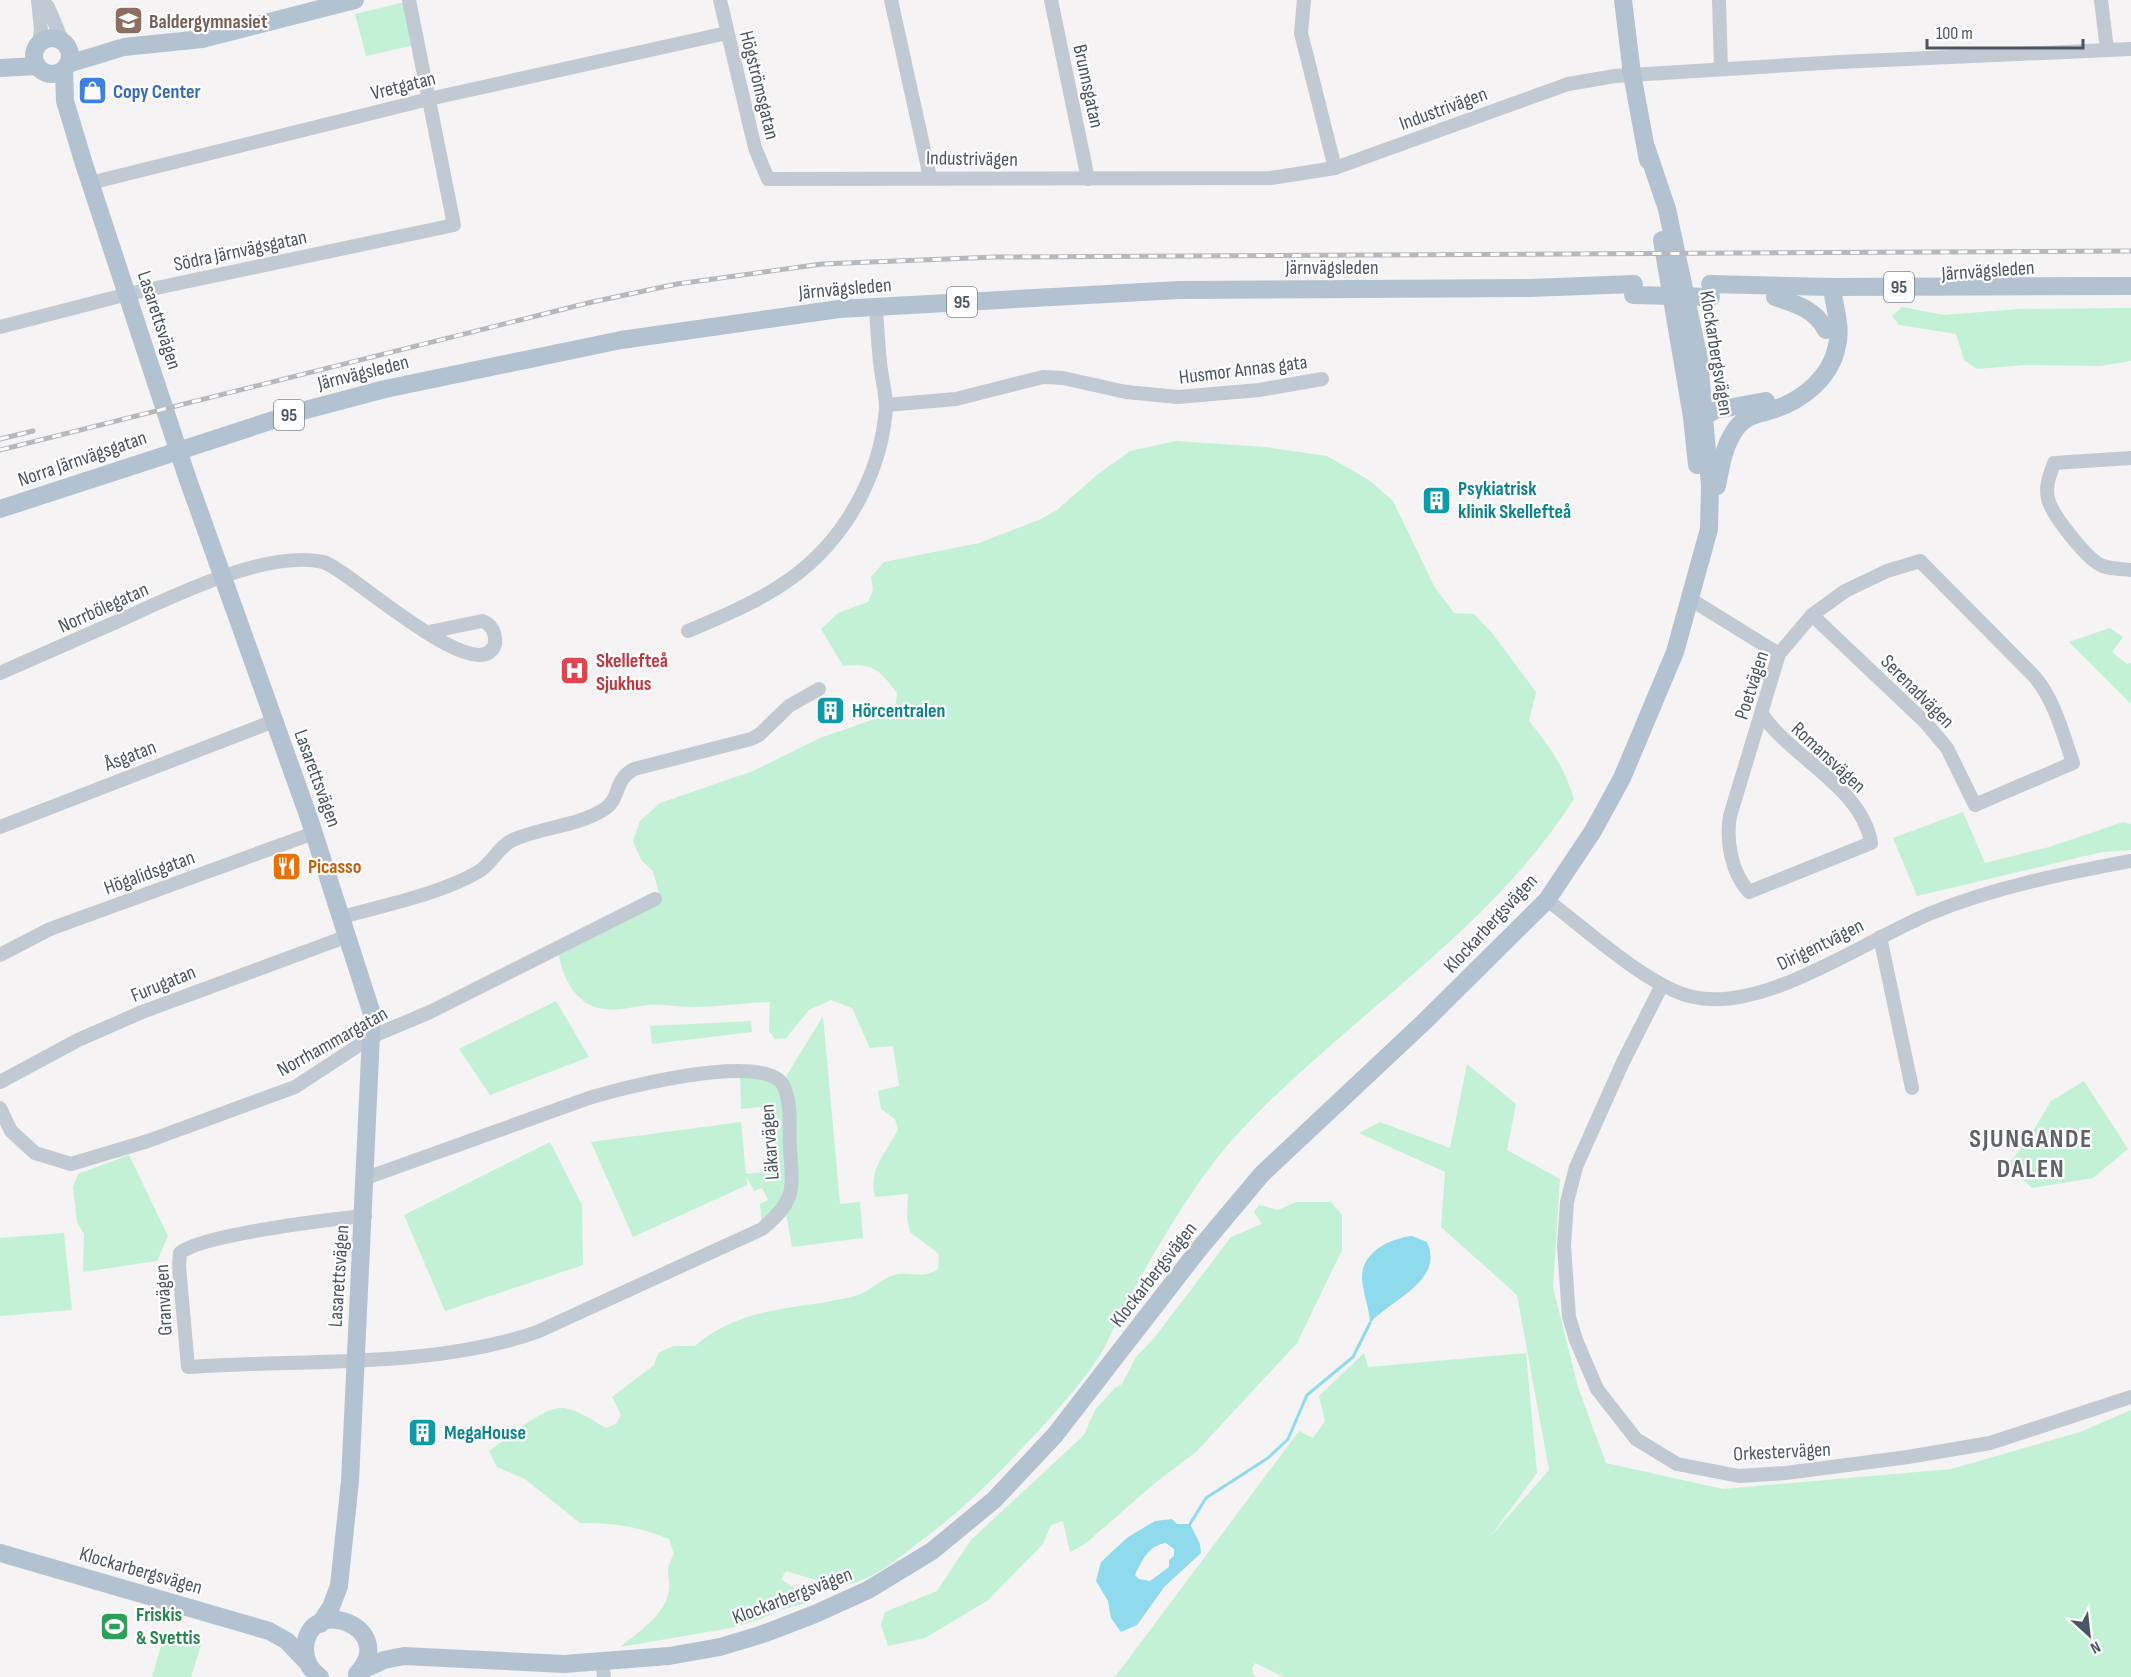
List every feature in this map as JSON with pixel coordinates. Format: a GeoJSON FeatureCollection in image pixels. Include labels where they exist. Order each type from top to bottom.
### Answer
{"type":"FeatureCollection","features":[{"type":"Feature","properties":{"kind":"main road"},"geometry":{"type":"LineString","coordinates":[[0,56],[38,45],[49,37],[64,42],[124,47],[202,39],[355,0]]}},
{"type":"Feature","properties":{"kind":"main road","name":"Klockarbergsvägen"},"geometry":{"type":"LineString","coordinates":[[1623,0],[1632,74],[1646,147],[1667,210],[1699,359],[1698,568]]}},
{"type":"Feature","properties":{"kind":"main road"},"geometry":{"type":"LineString","coordinates":[[54,68],[70,54],[64,42]]}},
{"type":"Feature","properties":{"kind":"main road"},"geometry":{"type":"LineString","coordinates":[[38,45],[34,56],[54,68]]}},
{"type":"Feature","properties":{"kind":"main road"},"geometry":{"type":"LineString","coordinates":[[0,68],[54,68],[124,47]]}},
{"type":"Feature","properties":{"kind":"main road","name":"Lasarettsvägen"},"geometry":{"type":"LineString","coordinates":[[54,68],[179,450],[314,833],[372,1014],[365,1216],[355,1359],[350,1481],[342,1568],[335,1599],[306,1643],[307,1662]]}},
{"type":"Feature","properties":{"kind":"main road","name":"Järnvägsleden"},"geometry":{"type":"LineString","coordinates":[[179,450],[298,412],[481,368],[621,340],[839,309],[1179,290],[1530,288],[1832,293],[1927,297],[2089,286],[2131,286]]}},
{"type":"Feature","properties":{"kind":"main road","name":"Järnvägsleden"},"geometry":{"type":"LineString","coordinates":[[1710,291],[1775,297],[1832,293]]}},
{"type":"Feature","properties":{"kind":"main road"},"geometry":{"type":"LineString","coordinates":[[1699,417],[1715,410],[1773,400],[1806,381],[1823,360],[1827,346],[1827,307],[1832,293]]}},
{"type":"Feature","properties":{"kind":"main road"},"geometry":{"type":"LineString","coordinates":[[1699,417],[1716,419],[1775,409],[1796,399],[1822,378],[1838,346],[1837,309],[1832,293]]}},
{"type":"Feature","properties":{"kind":"main road"},"geometry":{"type":"LineString","coordinates":[[1775,297],[1811,312],[1826,330]]}},
{"type":"Feature","properties":{"kind":"main road"},"geometry":{"type":"LineString","coordinates":[[1709,529],[1722,459],[1728,440],[1740,424],[1755,414]]}},
{"type":"Feature","properties":{"kind":"main road","name":"Klockarbergsvägen"},"geometry":{"type":"LineString","coordinates":[[356,1674],[384,1660],[404,1656],[564,1664],[603,1669],[720,1647],[763,1634],[868,1590],[932,1551],[994,1500],[1055,1435],[1199,1249],[1262,1174],[1450,998],[1547,900],[1593,831],[1622,778],[1675,652],[1709,529],[1710,486],[1699,417]]}},
{"type":"Feature","properties":{"kind":"main road","name":"Norra Järnvägsgatan"},"geometry":{"type":"LineString","coordinates":[[0,509],[179,450]]}},
{"type":"Feature","properties":{"kind":"main road","name":"Klockarbergsvägen"},"geometry":{"type":"LineString","coordinates":[[0,1553],[269,1631],[290,1632],[338,1619],[349,1622],[404,1656]]}},
{"type":"Feature","properties":{"kind":"main road","name":"Lasarettsvägen"},"geometry":{"type":"LineString","coordinates":[[342,1568],[345,1601],[361,1631]]}},
{"type":"Feature","properties":{"kind":"main road"},"geometry":{"type":"LineString","coordinates":[[269,1631],[287,1641],[320,1677]]}},
{"type":"Feature","properties":{"kind":"main road"},"geometry":{"type":"LineString","coordinates":[[356,1674],[367,1655],[368,1647],[361,1631]]}},
{"type":"Feature","properties":{"kind":"street"},"geometry":{"type":"LineString","coordinates":[[40,0],[48,7],[64,42]]}},
{"type":"Feature","properties":{"kind":"street"},"geometry":{"type":"LineString","coordinates":[[38,45],[40,0]]}},
{"type":"Feature","properties":{"kind":"street"},"geometry":{"type":"LineString","coordinates":[[409,0],[429,99]]}},
{"type":"Feature","properties":{"kind":"street","name":"Högströmsgatan"},"geometry":{"type":"LineString","coordinates":[[720,0],[755,148],[768,179]]}},
{"type":"Feature","properties":{"kind":"street"},"geometry":{"type":"LineString","coordinates":[[891,0],[930,177]]}},
{"type":"Feature","properties":{"kind":"street","name":"Brunnsgatan"},"geometry":{"type":"LineString","coordinates":[[1051,0],[1088,179]]}},
{"type":"Feature","properties":{"kind":"street"},"geometry":{"type":"LineString","coordinates":[[1304,0],[1301,33],[1335,168]]}},
{"type":"Feature","properties":{"kind":"street"},"geometry":{"type":"LineString","coordinates":[[1719,0],[1721,69]]}},
{"type":"Feature","properties":{"kind":"street"},"geometry":{"type":"LineString","coordinates":[[2101,0],[2107,50]]}},
{"type":"Feature","properties":{"kind":"street","name":"Vretgatan"},"geometry":{"type":"LineString","coordinates":[[90,183],[429,99],[727,33]]}},
{"type":"Feature","properties":{"kind":"street","name":"Industrivägen"},"geometry":{"type":"LineString","coordinates":[[768,179],[1271,178],[1335,168],[1568,84],[1632,74],[2131,50]]}},
{"type":"Feature","properties":{"kind":"street","name":"Södra Järnvägsgatan"},"geometry":{"type":"LineString","coordinates":[[0,327],[128,294],[454,225],[429,99]]}},
{"type":"Feature","properties":{"kind":"street"},"geometry":{"type":"LineString","coordinates":[[688,631],[763,597],[820,556],[841,532],[876,466],[886,405],[876,307]]}},
{"type":"Feature","properties":{"kind":"street","name":"Husmor Annas gata"},"geometry":{"type":"LineString","coordinates":[[886,405],[956,399],[1043,378],[1064,378],[1126,392],[1178,397],[1238,393],[1322,379]]}},
{"type":"Feature","properties":{"kind":"street"},"geometry":{"type":"LineString","coordinates":[[2131,459],[2055,463],[2047,482],[2049,500],[2064,527],[2101,566],[2131,570]]}},
{"type":"Feature","properties":{"kind":"street","name":"Poetvägen"},"geometry":{"type":"LineString","coordinates":[[1749,892],[1740,877],[1727,835],[1779,654],[1812,615],[1845,591],[1887,571],[1920,561]]}},
{"type":"Feature","properties":{"kind":"street","name":"Serenadvägen"},"geometry":{"type":"LineString","coordinates":[[1812,615],[1925,722],[1947,748],[1975,805],[2073,763],[2041,684],[1920,561]]}},
{"type":"Feature","properties":{"kind":"street","name":"Norrbölegatan"},"geometry":{"type":"LineString","coordinates":[[0,673],[222,577],[266,564],[326,562],[403,619],[429,632]]}},
{"type":"Feature","properties":{"kind":"street"},"geometry":{"type":"LineString","coordinates":[[1690,599],[1779,654]]}},
{"type":"Feature","properties":{"kind":"street"},"geometry":{"type":"LineString","coordinates":[[342,917],[427,893],[476,873],[489,864],[510,841],[602,811],[615,798],[618,783],[624,775],[634,769],[751,739],[759,735],[789,706],[819,688]]}},
{"type":"Feature","properties":{"kind":"street","name":"Romansvägen"},"geometry":{"type":"LineString","coordinates":[[1749,892],[1870,843],[1857,807],[1773,732],[1761,713]]}},
{"type":"Feature","properties":{"kind":"street","name":"Åsgatan"},"geometry":{"type":"LineString","coordinates":[[0,827],[274,721]]}},
{"type":"Feature","properties":{"kind":"street","name":"Högalidsgatan"},"geometry":{"type":"LineString","coordinates":[[0,954],[50,928],[314,833]]}},
{"type":"Feature","properties":{"kind":"street","name":"Dirigentvägen"},"geometry":{"type":"LineString","coordinates":[[1547,900],[1661,987],[1712,1000],[1740,998],[1777,987],[1929,914],[2025,881],[2131,861]]}},
{"type":"Feature","properties":{"kind":"street","name":"Norrhammargatan"},"geometry":{"type":"LineString","coordinates":[[0,1108],[11,1131],[35,1153],[71,1164],[148,1141],[295,1087],[373,1036],[430,1012],[655,899]]}},
{"type":"Feature","properties":{"kind":"street","name":"Furugatan"},"geometry":{"type":"LineString","coordinates":[[0,1082],[78,1040],[142,1012],[348,936]]}},
{"type":"Feature","properties":{"kind":"street"},"geometry":{"type":"LineString","coordinates":[[1880,937],[1912,1088]]}},
{"type":"Feature","properties":{"kind":"street","name":"Orkestervägen"},"geometry":{"type":"LineString","coordinates":[[1661,987],[1623,1062],[1576,1167],[1567,1202],[1563,1246],[1569,1317],[1576,1340],[1597,1389],[1636,1439],[1677,1464],[1739,1476],[1786,1473],[1908,1457],[1990,1443],[2131,1397]]}},
{"type":"Feature","properties":{"kind":"street","name":"Läkarvägen"},"geometry":{"type":"LineString","coordinates":[[355,1359],[460,1351],[500,1345],[537,1332],[762,1229],[780,1214],[791,1196],[787,1101],[783,1084],[768,1072],[740,1070],[657,1080],[622,1087],[589,1098],[366,1178]]}},
{"type":"Feature","properties":{"kind":"street","name":"Granvägen"},"geometry":{"type":"LineString","coordinates":[[355,1359],[188,1367],[180,1253],[186,1248],[223,1238],[365,1216]]}},
{"type":"Feature","properties":{"kind":"green space"},"geometry":{"type":"Polygon","coordinates":[[[405,2],[415,45],[366,56],[355,14],[405,2]]]}},
{"type":"Feature","properties":{"kind":"green space"},"geometry":{"type":"Polygon","coordinates":[[[1902,307],[1944,315],[2019,309],[2131,308],[2131,361],[2100,366],[2024,365],[1977,369],[1964,360],[1956,334],[1899,325],[1892,316],[1902,307]]]}},
{"type":"Feature","properties":{"kind":"green space"},"geometry":{"type":"Polygon","coordinates":[[[1176,441],[1265,447],[1327,456],[1369,480],[1393,501],[1434,586],[1454,613],[1474,614],[1492,633],[1536,692],[1529,721],[1556,757],[1574,799],[1539,848],[1499,894],[1456,936],[1319,1055],[1233,1139],[1202,1178],[1172,1223],[1090,1370],[1029,1441],[957,1512],[889,1565],[858,1582],[833,1584],[786,1571],[781,1579],[810,1602],[776,1611],[761,1619],[731,1628],[620,1647],[650,1623],[662,1608],[669,1590],[668,1569],[674,1554],[669,1539],[626,1526],[580,1523],[525,1479],[497,1467],[489,1451],[537,1417],[556,1408],[575,1411],[606,1428],[616,1424],[621,1415],[612,1397],[654,1365],[658,1353],[674,1346],[695,1346],[713,1333],[751,1316],[855,1296],[897,1274],[921,1275],[932,1272],[938,1269],[939,1254],[910,1232],[907,1217],[908,1194],[875,1197],[873,1187],[876,1170],[898,1130],[895,1119],[881,1109],[878,1091],[899,1086],[893,1046],[870,1048],[852,1008],[831,1000],[809,1010],[786,1038],[775,1039],[769,1031],[770,1002],[701,1007],[649,1005],[617,1010],[598,1008],[576,994],[563,971],[559,955],[661,901],[653,871],[641,860],[633,841],[640,821],[660,803],[753,771],[820,738],[895,712],[897,693],[885,678],[869,667],[843,666],[821,629],[838,613],[868,602],[873,590],[871,577],[884,562],[979,543],[1039,520],[1057,510],[1098,474],[1130,451],[1176,441]]]}},
{"type":"Feature","properties":{"kind":"green space"},"geometry":{"type":"Polygon","coordinates":[[[2110,628],[2123,637],[2112,652],[2127,664],[2131,663],[2131,704],[2069,642],[2110,628]]]}},
{"type":"Feature","properties":{"kind":"green space"},"geometry":{"type":"Polygon","coordinates":[[[1963,812],[1985,863],[2049,847],[2123,822],[2131,824],[2131,850],[2102,852],[1917,896],[1893,838],[1963,812]]]}},
{"type":"Feature","properties":{"kind":"green space"},"geometry":{"type":"Polygon","coordinates":[[[556,1001],[589,1057],[490,1095],[459,1049],[556,1001]]]}},
{"type":"Feature","properties":{"kind":"green space"},"geometry":{"type":"Polygon","coordinates":[[[823,1016],[840,1204],[860,1202],[863,1238],[792,1247],[785,1208],[762,1229],[760,1204],[768,1200],[762,1188],[754,1191],[747,1177],[747,1185],[633,1237],[591,1142],[741,1122],[746,1174],[778,1171],[769,1106],[741,1109],[740,1070],[782,1083],[823,1016]]]}},
{"type":"Feature","properties":{"kind":"green space"},"geometry":{"type":"Polygon","coordinates":[[[751,1021],[752,1032],[652,1044],[650,1026],[751,1021]]]}},
{"type":"Feature","properties":{"kind":"green space"},"geometry":{"type":"Polygon","coordinates":[[[1467,1064],[1516,1104],[1507,1150],[1560,1179],[1553,1287],[1578,1387],[1606,1463],[1723,1489],[1951,1469],[2080,1432],[2131,1410],[2131,1677],[1284,1677],[1255,1663],[1252,1669],[1255,1677],[1115,1677],[1299,1431],[1313,1438],[1325,1421],[1319,1396],[1364,1353],[1368,1367],[1526,1353],[1537,1473],[1490,1537],[1549,1470],[1517,1295],[1441,1227],[1445,1172],[1359,1133],[1380,1122],[1450,1148],[1467,1064]]]}},
{"type":"Feature","properties":{"kind":"green space"},"geometry":{"type":"Polygon","coordinates":[[[2084,1081],[2128,1149],[2093,1178],[2032,1188],[2007,1166],[2028,1139],[2051,1101],[2084,1081]]]}},
{"type":"Feature","properties":{"kind":"green space"},"geometry":{"type":"Polygon","coordinates":[[[550,1142],[582,1205],[583,1265],[445,1311],[404,1215],[550,1142]]]}},
{"type":"Feature","properties":{"kind":"green space"},"geometry":{"type":"Polygon","coordinates":[[[129,1155],[168,1236],[157,1261],[83,1272],[84,1234],[77,1222],[73,1187],[78,1174],[129,1155]]]}},
{"type":"Feature","properties":{"kind":"green space"},"geometry":{"type":"Polygon","coordinates":[[[1296,1202],[1331,1202],[1342,1215],[1342,1250],[1297,1343],[1197,1451],[1155,1483],[1085,1544],[1070,1552],[1063,1521],[1051,1525],[1043,1544],[987,1601],[925,1638],[888,1646],[881,1625],[885,1612],[937,1591],[971,1540],[1084,1435],[1095,1410],[1115,1388],[1122,1384],[1136,1357],[1155,1337],[1231,1237],[1262,1224],[1254,1212],[1259,1205],[1278,1210],[1296,1202]]]}},
{"type":"Feature","properties":{"kind":"green space"},"geometry":{"type":"Polygon","coordinates":[[[64,1233],[72,1310],[0,1316],[0,1238],[64,1233]]]}},
{"type":"Feature","properties":{"kind":"green space"},"geometry":{"type":"Polygon","coordinates":[[[165,1633],[196,1645],[202,1642],[191,1677],[152,1677],[165,1633]]]}},
{"type":"Feature","properties":{"kind":"water"},"geometry":{"type":"Polygon","coordinates":[[[1412,1236],[1427,1242],[1431,1256],[1428,1268],[1413,1288],[1370,1323],[1363,1286],[1364,1266],[1375,1250],[1393,1241],[1412,1236]]]}},
{"type":"Feature","properties":{"kind":"water"},"geometry":{"type":"Polygon","coordinates":[[[1172,1519],[1177,1524],[1190,1524],[1200,1544],[1201,1553],[1165,1586],[1137,1625],[1121,1632],[1111,1618],[1108,1601],[1096,1581],[1101,1562],[1128,1537],[1155,1521],[1172,1519]],[[1166,1543],[1155,1547],[1143,1559],[1135,1575],[1139,1579],[1150,1581],[1169,1567],[1169,1560],[1174,1556],[1174,1549],[1166,1543]]]}},
{"type":"Feature","properties":{"kind":"waterway"},"geometry":{"type":"LineString","coordinates":[[1190,1524],[1206,1498],[1268,1458],[1288,1439],[1307,1395],[1353,1357],[1370,1323]]}},
{"type":"Feature","properties":{"kind":"railway"},"geometry":{"type":"LineString","coordinates":[[0,450],[592,302],[677,284],[822,264],[995,257],[2131,251]]}},
{"type":"Feature","properties":{"kind":"railway"},"geometry":{"type":"LineString","coordinates":[[0,439],[33,431]]}},
{"type":"Feature","properties":{"kind":"place","name":"Baldergymnasiet"},"geometry":{"type":"Point","coordinates":[128,21]}},
{"type":"Feature","properties":{"kind":"place","name":"Copy Center"},"geometry":{"type":"Point","coordinates":[92,91]}},
{"type":"Feature","properties":{"kind":"place","name":"Psykiatrisk klinik Skellefteå"},"geometry":{"type":"Point","coordinates":[1437,500]}},
{"type":"Feature","properties":{"kind":"place","name":"Skellefteå Sjukhus"},"geometry":{"type":"Point","coordinates":[575,671]}},
{"type":"Feature","properties":{"kind":"place","name":"Hörcentralen"},"geometry":{"type":"Point","coordinates":[831,710]}},
{"type":"Feature","properties":{"kind":"place","name":"Picasso"},"geometry":{"type":"Point","coordinates":[287,866]}},
{"type":"Feature","properties":{"kind":"place","name":"MegaHouse"},"geometry":{"type":"Point","coordinates":[423,1432]}},
{"type":"Feature","properties":{"kind":"place","name":"Friskis & Svettis"},"geometry":{"type":"Point","coordinates":[115,1626]}},
{"type":"Feature","properties":{"kind":"district","name":"SJUNGANDE DALEN"},"geometry":{"type":"Point","coordinates":[2031,1153]}}]}
